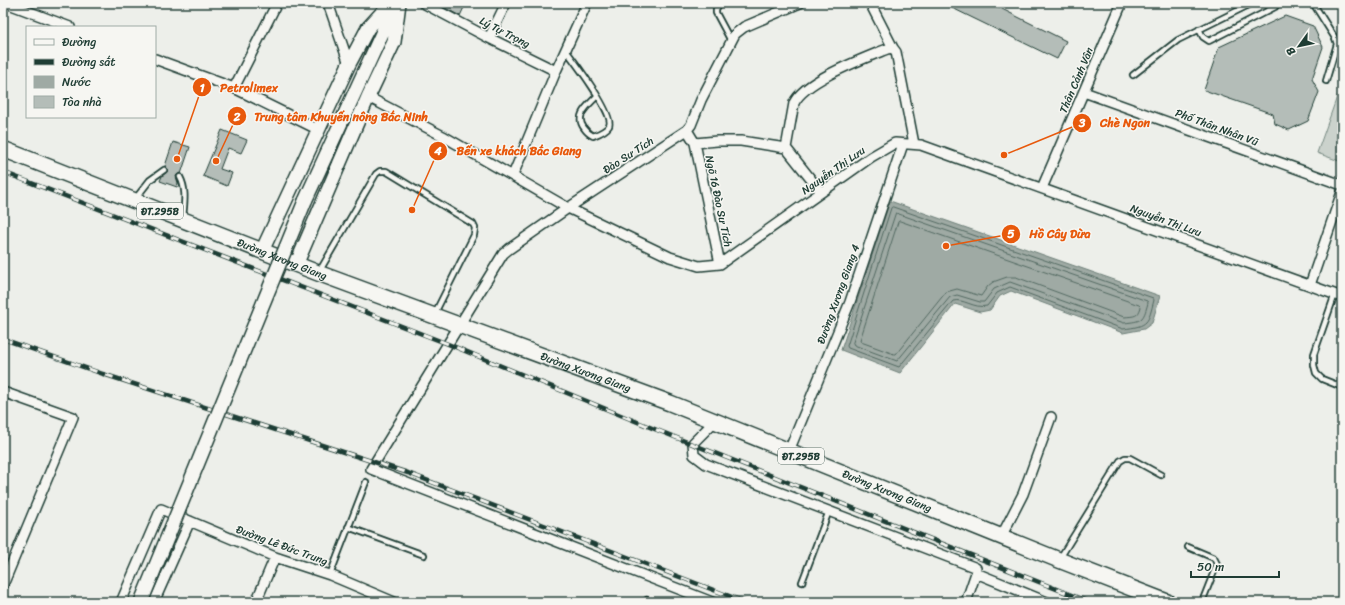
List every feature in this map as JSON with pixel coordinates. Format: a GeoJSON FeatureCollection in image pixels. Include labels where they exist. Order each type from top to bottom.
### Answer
{"type":"FeatureCollection","features":[{"type":"Feature","properties":{"kind":"main road"},"geometry":{"type":"LineString","coordinates":[[262,251],[349,64],[368,28],[391,3]]}},
{"type":"Feature","properties":{"kind":"main road"},"geometry":{"type":"LineString","coordinates":[[141,602],[305,201],[396,3]]}},
{"type":"Feature","properties":{"kind":"main road"},"geometry":{"type":"LineString","coordinates":[[296,265],[368,97],[394,42],[399,3]]}},
{"type":"Feature","properties":{"kind":"main road","name":"Đường Xương Giang"},"geometry":{"type":"LineString","coordinates":[[3,149],[296,265],[670,403],[1001,537],[1167,602]]}},
{"type":"Feature","properties":{"kind":"street"},"geometry":{"type":"LineString","coordinates":[[6,3],[67,26]]}},
{"type":"Feature","properties":{"kind":"street"},"geometry":{"type":"LineString","coordinates":[[234,88],[277,3]]}},
{"type":"Feature","properties":{"kind":"street"},"geometry":{"type":"LineString","coordinates":[[328,3],[349,64]]}},
{"type":"Feature","properties":{"kind":"street","name":"Lý Tự Trọng"},"geometry":{"type":"LineString","coordinates":[[423,3],[556,71]]}},
{"type":"Feature","properties":{"kind":"street"},"geometry":{"type":"LineString","coordinates":[[489,38],[506,3]]}},
{"type":"Feature","properties":{"kind":"street"},"geometry":{"type":"LineString","coordinates":[[513,175],[556,71],[587,3]]}},
{"type":"Feature","properties":{"kind":"street"},"geometry":{"type":"LineString","coordinates":[[774,3],[777,12]]}},
{"type":"Feature","properties":{"kind":"street","name":"Đào Sư Tích"},"geometry":{"type":"LineString","coordinates":[[689,598],[371,469],[503,254],[568,208],[687,130],[691,125],[701,100],[731,41],[739,30],[800,3]]}},
{"type":"Feature","properties":{"kind":"street"},"geometry":{"type":"LineString","coordinates":[[870,3],[896,52],[914,144]]}},
{"type":"Feature","properties":{"kind":"street","name":"Thân Cảnh Vân"},"geometry":{"type":"LineString","coordinates":[[1042,188],[1122,3]]}},
{"type":"Feature","properties":{"kind":"street"},"geometry":{"type":"LineString","coordinates":[[786,148],[794,103],[803,92],[830,74],[887,48],[893,48]]}},
{"type":"Feature","properties":{"kind":"street"},"geometry":{"type":"LineString","coordinates":[[156,59],[234,88],[319,130]]}},
{"type":"Feature","properties":{"kind":"street","name":"Phố Thân Nhân Vũ"},"geometry":{"type":"LineString","coordinates":[[1084,92],[1342,185]]}},
{"type":"Feature","properties":{"kind":"street"},"geometry":{"type":"LineString","coordinates":[[368,97],[443,136],[568,208],[670,257],[699,266],[720,264]]}},
{"type":"Feature","properties":{"kind":"street","name":"Ngõ 16 Đào Sư Tích"},"geometry":{"type":"LineString","coordinates":[[687,130],[695,143],[720,264]]}},
{"type":"Feature","properties":{"kind":"street"},"geometry":{"type":"LineString","coordinates":[[695,143],[741,141],[786,148],[821,192]]}},
{"type":"Feature","properties":{"kind":"street","name":"Nguyễn Thị Lưu"},"geometry":{"type":"LineString","coordinates":[[720,264],[871,157],[895,143],[921,145],[1338,295]]}},
{"type":"Feature","properties":{"kind":"street","name":"Đường Xương Giang 4"},"geometry":{"type":"LineString","coordinates":[[788,451],[850,302],[903,144]]}},
{"type":"Feature","properties":{"kind":"street"},"geometry":{"type":"LineString","coordinates":[[1310,285],[1342,192]]}},
{"type":"Feature","properties":{"kind":"street"},"geometry":{"type":"LineString","coordinates":[[3,392],[73,417],[3,584]]}},
{"type":"Feature","properties":{"kind":"street"},"geometry":{"type":"LineString","coordinates":[[1001,537],[1023,494],[1051,417]]}},
{"type":"Feature","properties":{"kind":"street"},"geometry":{"type":"LineString","coordinates":[[715,421],[693,443],[694,455],[710,466],[976,568],[976,573],[966,602]]}},
{"type":"Feature","properties":{"kind":"street","name":"Đường Lê Đức Trung"},"geometry":{"type":"LineString","coordinates":[[121,602],[161,509],[274,557],[330,575],[394,602]]}},
{"type":"Feature","properties":{"kind":"street"},"geometry":{"type":"LineString","coordinates":[[154,602],[190,521]]}},
{"type":"Feature","properties":{"kind":"street"},"geometry":{"type":"LineString","coordinates":[[256,602],[274,557]]}},
{"type":"Feature","properties":{"kind":"street"},"geometry":{"type":"LineString","coordinates":[[976,573],[1046,602]]}},
{"type":"Feature","properties":{"kind":"street"},"geometry":{"type":"LineString","coordinates":[[689,598],[712,602]]}},
{"type":"Feature","properties":{"kind":"lane"},"geometry":{"type":"LineString","coordinates":[[720,3],[716,9],[716,13],[731,41]]}},
{"type":"Feature","properties":{"kind":"lane"},"geometry":{"type":"LineString","coordinates":[[1133,75],[1178,40],[1253,3]]}},
{"type":"Feature","properties":{"kind":"lane"},"geometry":{"type":"LineString","coordinates":[[1199,29],[1203,37],[1209,41],[1278,3]]}},
{"type":"Feature","properties":{"kind":"lane"},"geometry":{"type":"LineString","coordinates":[[1313,3],[1335,38],[1337,44],[1326,81]]}},
{"type":"Feature","properties":{"kind":"lane"},"geometry":{"type":"LineString","coordinates":[[566,49],[605,106],[609,117],[610,124],[604,130],[593,136],[590,135],[584,128],[580,122],[580,118],[583,112],[598,96]]}},
{"type":"Feature","properties":{"kind":"lane"},"geometry":{"type":"LineString","coordinates":[[134,201],[150,180],[164,170]]}},
{"type":"Feature","properties":{"kind":"lane"},"geometry":{"type":"LineString","coordinates":[[318,273],[376,174],[380,171],[386,171],[473,224],[475,228],[474,235],[434,315]]}},
{"type":"Feature","properties":{"kind":"lane"},"geometry":{"type":"LineString","coordinates":[[180,177],[184,184],[185,193],[183,220]]}},
{"type":"Feature","properties":{"kind":"lane"},"geometry":{"type":"LineString","coordinates":[[1338,295],[1314,354],[1314,365],[1316,373],[1322,379],[1342,387]]}},
{"type":"Feature","properties":{"kind":"lane"},"geometry":{"type":"LineString","coordinates":[[1059,560],[1120,461],[1125,458],[1130,458],[1161,475]]}},
{"type":"Feature","properties":{"kind":"lane"},"geometry":{"type":"LineString","coordinates":[[330,575],[366,482]]}},
{"type":"Feature","properties":{"kind":"lane"},"geometry":{"type":"LineString","coordinates":[[802,582],[829,512]]}},
{"type":"Feature","properties":{"kind":"lane"},"geometry":{"type":"LineString","coordinates":[[348,527],[424,555]]}},
{"type":"Feature","properties":{"kind":"lane"},"geometry":{"type":"LineString","coordinates":[[1188,547],[1214,558],[1217,564],[1202,602]]}},
{"type":"Feature","properties":{"kind":"shaded area"},"geometry":{"type":"Polygon","coordinates":[[[1338,94],[1342,95],[1342,162],[1317,153],[1338,94]]]}},
{"type":"Feature","properties":{"kind":"water"},"geometry":{"type":"Polygon","coordinates":[[[890,201],[1160,296],[1152,323],[1144,329],[1123,333],[1011,291],[1000,296],[990,310],[980,312],[955,304],[900,373],[841,350],[890,201]]]}},
{"type":"Feature","properties":{"kind":"building"},"geometry":{"type":"Polygon","coordinates":[[[436,3],[466,3],[460,16],[436,3]]]}},
{"type":"Feature","properties":{"kind":"building"},"geometry":{"type":"Polygon","coordinates":[[[942,3],[990,3],[1066,41],[1057,59],[942,3]]]}},
{"type":"Feature","properties":{"kind":"building"},"geometry":{"type":"Polygon","coordinates":[[[1285,16],[1313,26],[1323,47],[1312,79],[1319,92],[1308,121],[1289,130],[1275,124],[1273,114],[1204,90],[1219,47],[1285,16]]]}},
{"type":"Feature","properties":{"kind":"building"},"geometry":{"type":"Polygon","coordinates":[[[222,130],[247,140],[241,153],[228,148],[220,169],[232,173],[227,186],[203,176],[222,130]]]}},
{"type":"Feature","properties":{"kind":"building"},"geometry":{"type":"Polygon","coordinates":[[[173,142],[190,147],[181,174],[176,176],[178,183],[177,187],[160,181],[162,176],[168,171],[165,166],[173,142]]]}},
{"type":"Feature","properties":{"kind":"railway"},"geometry":{"type":"LineString","coordinates":[[3,172],[448,344],[657,430],[1089,602]]}},
{"type":"Feature","properties":{"kind":"railway"},"geometry":{"type":"LineString","coordinates":[[3,339],[103,374],[408,473],[745,602]]}},
{"type":"Feature","properties":{"kind":"place","name":"Chè Ngon"},"geometry":{"type":"Point","coordinates":[1004,155]}},
{"type":"Feature","properties":{"kind":"place","name":"Petrolimex"},"geometry":{"type":"Point","coordinates":[177,159]}},
{"type":"Feature","properties":{"kind":"place","name":"Trung tâm Khuyến nông Bắc Ninh"},"geometry":{"type":"Point","coordinates":[216,161]}},
{"type":"Feature","properties":{"kind":"place","name":"Bến xe khách Bắc Giang"},"geometry":{"type":"Point","coordinates":[412,210]}},
{"type":"Feature","properties":{"kind":"place","name":"Hồ Cây Dừa"},"geometry":{"type":"Point","coordinates":[946,246]}}]}
